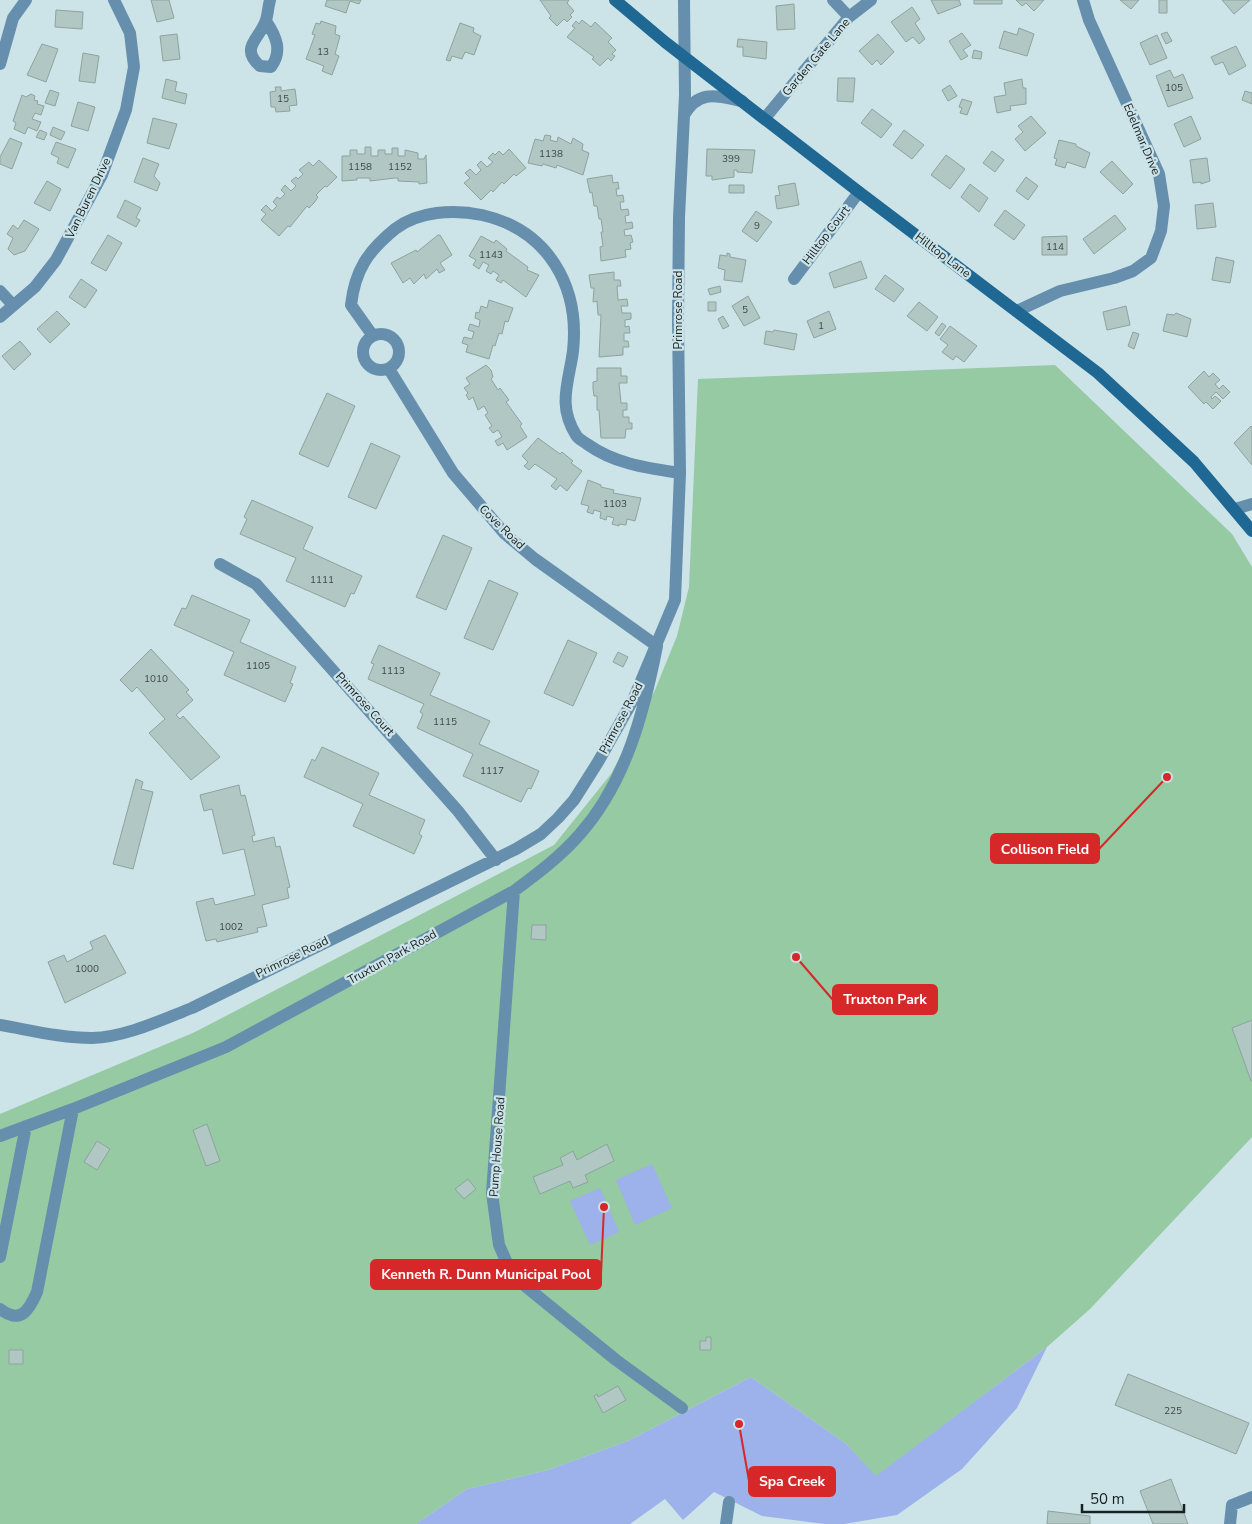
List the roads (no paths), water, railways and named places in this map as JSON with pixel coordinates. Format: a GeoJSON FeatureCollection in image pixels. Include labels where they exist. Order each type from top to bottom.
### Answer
{"type":"FeatureCollection","features":[{"type":"Feature","properties":{"kind":"street"},"geometry":{"type":"LineString","coordinates":[[0,64],[13,18],[26,0]]}},
{"type":"Feature","properties":{"kind":"street","name":"Van Buren Drive"},"geometry":{"type":"LineString","coordinates":[[0,317],[34,286],[56,260],[102,175],[126,110],[134,67],[130,33],[114,0]]}},
{"type":"Feature","properties":{"kind":"street"},"geometry":{"type":"LineString","coordinates":[[266,21],[270,0]]}},
{"type":"Feature","properties":{"kind":"street","name":"Hilltop Lane"},"geometry":{"type":"LineString","coordinates":[[615,0],[683,56],[859,192],[1098,373],[1194,462],[1252,531]]}},
{"type":"Feature","properties":{"kind":"street","name":"Primrose Road"},"geometry":{"type":"LineString","coordinates":[[0,1025],[60,1036],[94,1038],[153,1024],[192,1008],[348,930],[496,860],[541,834],[574,800],[633,700],[675,600],[680,473],[678,321],[684,115],[684,0]]}},
{"type":"Feature","properties":{"kind":"street"},"geometry":{"type":"LineString","coordinates":[[833,0],[849,17]]}},
{"type":"Feature","properties":{"kind":"street","name":"Garden Gate Lane"},"geometry":{"type":"LineString","coordinates":[[765,118],[849,17],[871,0]]}},
{"type":"Feature","properties":{"kind":"street","name":"Edelmar Drive"},"geometry":{"type":"LineString","coordinates":[[1017,311],[1060,291],[1114,278],[1133,271],[1151,258],[1161,231],[1164,206],[1159,174],[1090,20],[1083,0]]}},
{"type":"Feature","properties":{"kind":"street"},"geometry":{"type":"LineString","coordinates":[[684,115],[690,104],[711,95],[742,101]]}},
{"type":"Feature","properties":{"kind":"street","name":"Hilltop Court"},"geometry":{"type":"LineString","coordinates":[[794,279],[859,192]]}},
{"type":"Feature","properties":{"kind":"street"},"geometry":{"type":"LineString","coordinates":[[373,336],[351,305],[353,291],[357,273],[374,247],[390,233],[410,220],[431,214],[474,213],[506,223],[522,231],[549,254],[558,266],[572,299],[574,323],[573,352],[565,388],[566,414],[576,436],[600,453],[631,465],[680,473]]}},
{"type":"Feature","properties":{"kind":"street"},"geometry":{"type":"LineString","coordinates":[[0,291],[13,305]]}},
{"type":"Feature","properties":{"kind":"street"},"geometry":{"type":"LineString","coordinates":[[385,334],[395,341],[398,346],[399,357],[389,369],[376,370],[364,358],[364,345],[373,336],[385,334]]}},
{"type":"Feature","properties":{"kind":"street","name":"Cove Road"},"geometry":{"type":"LineString","coordinates":[[389,369],[453,473],[505,534],[535,559],[657,646]]}},
{"type":"Feature","properties":{"kind":"street"},"geometry":{"type":"LineString","coordinates":[[1235,509],[1252,504]]}},
{"type":"Feature","properties":{"kind":"street","name":"Primrose Court"},"geometry":{"type":"LineString","coordinates":[[220,564],[256,584],[452,803],[496,860]]}},
{"type":"Feature","properties":{"kind":"street","name":"Truxtun Park Road"},"geometry":{"type":"LineString","coordinates":[[0,1136],[73,1109],[226,1047],[514,891],[568,848],[582,833],[604,801],[627,756],[645,705],[657,646]]}},
{"type":"Feature","properties":{"kind":"street","name":"Pump House Road"},"geometry":{"type":"LineString","coordinates":[[514,891],[492,1193],[499,1245],[508,1265],[524,1285],[616,1360],[682,1408]]}},
{"type":"Feature","properties":{"kind":"street"},"geometry":{"type":"LineString","coordinates":[[0,1309],[13,1316],[23,1314],[30,1308],[38,1292],[73,1109]]}},
{"type":"Feature","properties":{"kind":"street"},"geometry":{"type":"LineString","coordinates":[[0,1257],[26,1126]]}},
{"type":"Feature","properties":{"kind":"street"},"geometry":{"type":"LineString","coordinates":[[1230,1524],[1232,1505],[1252,1497]]}},
{"type":"Feature","properties":{"kind":"street"},"geometry":{"type":"LineString","coordinates":[[726,1524],[729,1502]]}},
{"type":"Feature","properties":{"kind":"water"},"geometry":{"type":"Polygon","coordinates":[[[652,1164],[672,1208],[635,1225],[616,1180],[652,1164]]]}},
{"type":"Feature","properties":{"kind":"water"},"geometry":{"type":"Polygon","coordinates":[[[600,1188],[619,1232],[590,1245],[570,1201],[600,1188]]]}},
{"type":"Feature","properties":{"kind":"water"},"geometry":{"type":"Polygon","coordinates":[[[1047,1347],[1017,1408],[962,1469],[897,1515],[844,1524],[825,1524],[762,1516],[714,1492],[683,1520],[665,1499],[630,1524],[416,1524],[467,1489],[548,1470],[628,1441],[751,1377],[845,1443],[876,1476],[1047,1347]]]}},
{"type":"Feature","properties":{"kind":"place","name":"Collison Field"},"geometry":{"type":"Point","coordinates":[1167,777]}},
{"type":"Feature","properties":{"kind":"place","name":"Truxton Park"},"geometry":{"type":"Point","coordinates":[796,957]}},
{"type":"Feature","properties":{"kind":"place","name":"Kenneth R. Dunn Municipal Pool"},"geometry":{"type":"Point","coordinates":[604,1207]}},
{"type":"Feature","properties":{"kind":"place","name":"Spa Creek"},"geometry":{"type":"Point","coordinates":[739,1424]}}]}
